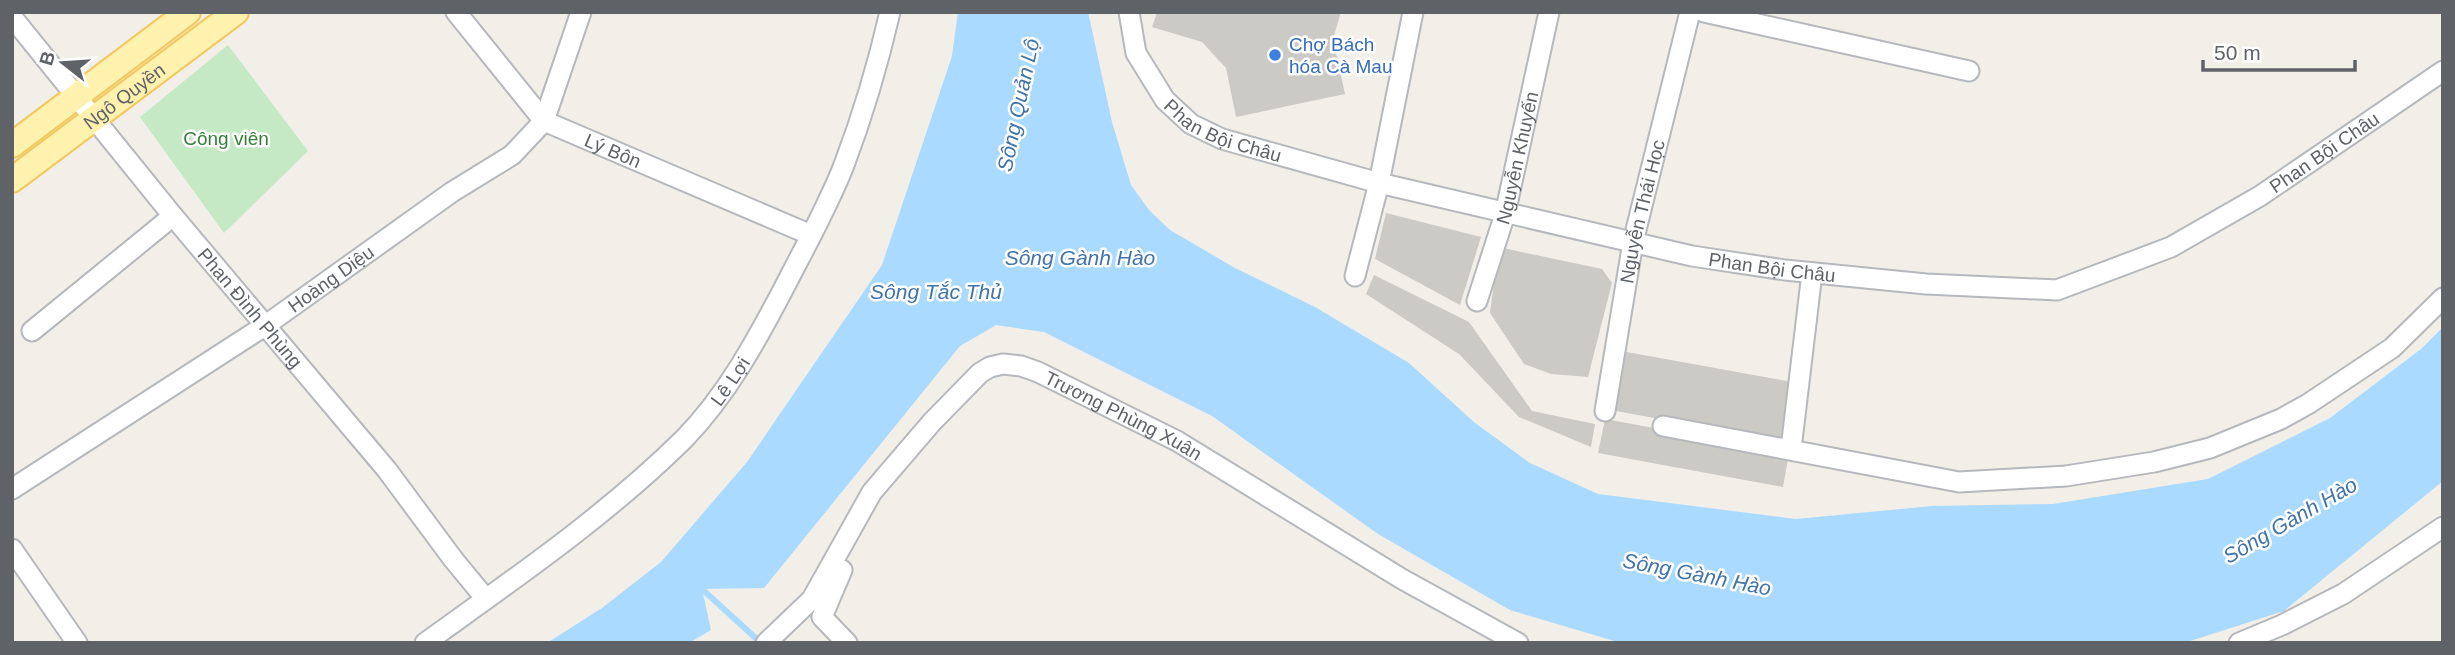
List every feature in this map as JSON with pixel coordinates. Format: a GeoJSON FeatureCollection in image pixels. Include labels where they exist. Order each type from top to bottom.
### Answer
{"type":"FeatureCollection","features":[{"type":"Feature","properties":{"kind":"main road","name":"Ngô Quyền"},"geometry":{"type":"LineString","coordinates":[[12,145],[188,12]]}},
{"type":"Feature","properties":{"kind":"main road","name":"Ngô Quyền"},"geometry":{"type":"LineString","coordinates":[[12,180],[236,12]]}},
{"type":"Feature","properties":{"kind":"street","name":"Lý Bôn"},"geometry":{"type":"LineString","coordinates":[[456,12],[544,121],[811,234]]}},
{"type":"Feature","properties":{"kind":"street","name":"Hoàng Diệu"},"geometry":{"type":"LineString","coordinates":[[12,489],[266,325],[453,192],[512,155],[544,121],[581,12]]}},
{"type":"Feature","properties":{"kind":"street","name":"Lê Lợi"},"geometry":{"type":"LineString","coordinates":[[425,643],[592,520],[641,479],[704,416],[761,331],[843,166],[878,65],[890,12]]}},
{"type":"Feature","properties":{"kind":"street","name":"Phan Bội Châu"},"geometry":{"type":"LineString","coordinates":[[1129,12],[1136,53],[1165,100],[1191,124],[1222,139],[1380,183],[1692,257],[1812,273],[1926,284],[2057,290],[2171,247],[2260,196],[2443,71]]}},
{"type":"Feature","properties":{"kind":"street"},"geometry":{"type":"LineString","coordinates":[[1355,276],[1380,183],[1413,12]]}},
{"type":"Feature","properties":{"kind":"street","name":"Nguyễn Khuyến"},"geometry":{"type":"LineString","coordinates":[[1476,301],[1505,214],[1549,12]]}},
{"type":"Feature","properties":{"kind":"street","name":"Nguyễn Thái Học"},"geometry":{"type":"LineString","coordinates":[[1605,411],[1633,242],[1689,12]]}},
{"type":"Feature","properties":{"kind":"street"},"geometry":{"type":"LineString","coordinates":[[1703,12],[1969,71]]}},
{"type":"Feature","properties":{"kind":"street","name":"Phan Đình Phùng"},"geometry":{"type":"LineString","coordinates":[[12,17],[173,216],[387,470],[486,599]]}},
{"type":"Feature","properties":{"kind":"street"},"geometry":{"type":"LineString","coordinates":[[32,331],[173,216]]}},
{"type":"Feature","properties":{"kind":"street"},"geometry":{"type":"LineString","coordinates":[[1791,449],[1812,273]]}},
{"type":"Feature","properties":{"kind":"street"},"geometry":{"type":"LineString","coordinates":[[1663,426],[1959,482],[2066,476],[2154,463],[2210,448],[2281,419],[2308,404],[2392,348],[2443,298]]}},
{"type":"Feature","properties":{"kind":"street","name":"Trương Phùng Xuân"},"geometry":{"type":"LineString","coordinates":[[765,643],[811,599],[872,492],[932,422],[980,373],[990,366],[1003,364],[1021,366],[1177,441],[1391,572],[1518,643]]}},
{"type":"Feature","properties":{"kind":"street"},"geometry":{"type":"LineString","coordinates":[[847,643],[823,620],[822,613],[850,551],[855,522]]}},
{"type":"Feature","properties":{"kind":"street"},"geometry":{"type":"LineString","coordinates":[[2239,643],[2283,625],[2343,594],[2443,527]]}},
{"type":"Feature","properties":{"kind":"street"},"geometry":{"type":"LineString","coordinates":[[12,549],[78,643]]}},
{"type":"Feature","properties":{"kind":"green space","name":"Công viên"},"geometry":{"type":"Polygon","coordinates":[[[228,45],[308,151],[224,233],[140,117],[228,45]]]}},
{"type":"Feature","properties":{"kind":"water","name":"Sông Gành Hào"},"geometry":{"type":"Polygon","coordinates":[[[958,12],[1088,12],[1112,122],[1131,185],[1149,210],[1170,230],[1235,268],[1315,307],[1409,363],[1475,423],[1530,463],[1598,494],[1796,519],[1932,506],[2053,504],[2208,479],[2330,418],[2421,349],[2443,327],[2443,481],[2284,611],[2184,643],[1621,643],[1510,610],[1378,534],[1212,416],[1044,332],[996,325],[960,346],[764,588],[702,589],[711,630],[689,643],[547,643],[602,608],[661,562],[747,462],[882,265],[952,56],[958,12]]]}},
{"type":"Feature","properties":{"kind":"building","name":"Chợ Bách hóa Cà Mau"},"geometry":{"type":"Polygon","coordinates":[[[1157,12],[1341,12],[1333,39],[1345,94],[1236,117],[1226,68],[1202,42],[1152,27],[1157,12]]]}},
{"type":"Feature","properties":{"kind":"building"},"geometry":{"type":"Polygon","coordinates":[[[1386,213],[1481,237],[1460,305],[1375,259],[1386,213]]]}},
{"type":"Feature","properties":{"kind":"building"},"geometry":{"type":"Polygon","coordinates":[[[1503,248],[1602,269],[1612,283],[1588,377],[1551,374],[1524,364],[1490,313],[1503,248]]]}},
{"type":"Feature","properties":{"kind":"building"},"geometry":{"type":"Polygon","coordinates":[[[1374,275],[1469,322],[1532,411],[1595,424],[1591,447],[1519,417],[1459,354],[1366,294],[1374,275]]]}},
{"type":"Feature","properties":{"kind":"building"},"geometry":{"type":"Polygon","coordinates":[[[1621,351],[1798,383],[1787,442],[1610,410],[1621,351]]]}},
{"type":"Feature","properties":{"kind":"building"},"geometry":{"type":"Polygon","coordinates":[[[1605,419],[1789,453],[1783,487],[1598,453],[1605,419]]]}},
{"type":"Feature","properties":{"kind":"waterway"},"geometry":{"type":"LineString","coordinates":[[702,589],[761,643]]}},
{"type":"Feature","properties":{"kind":"place","name":"Chợ Bách hóa Cà Mau"},"geometry":{"type":"Point","coordinates":[1275,55]}},
{"type":"Feature","properties":{"kind":"water label","name":"Sông Quản Lộ"},"geometry":{"type":"Point","coordinates":[1018,105]}},
{"type":"Feature","properties":{"kind":"water label","name":"Sông Tắc Thủ"},"geometry":{"type":"Point","coordinates":[936,291]}}]}
